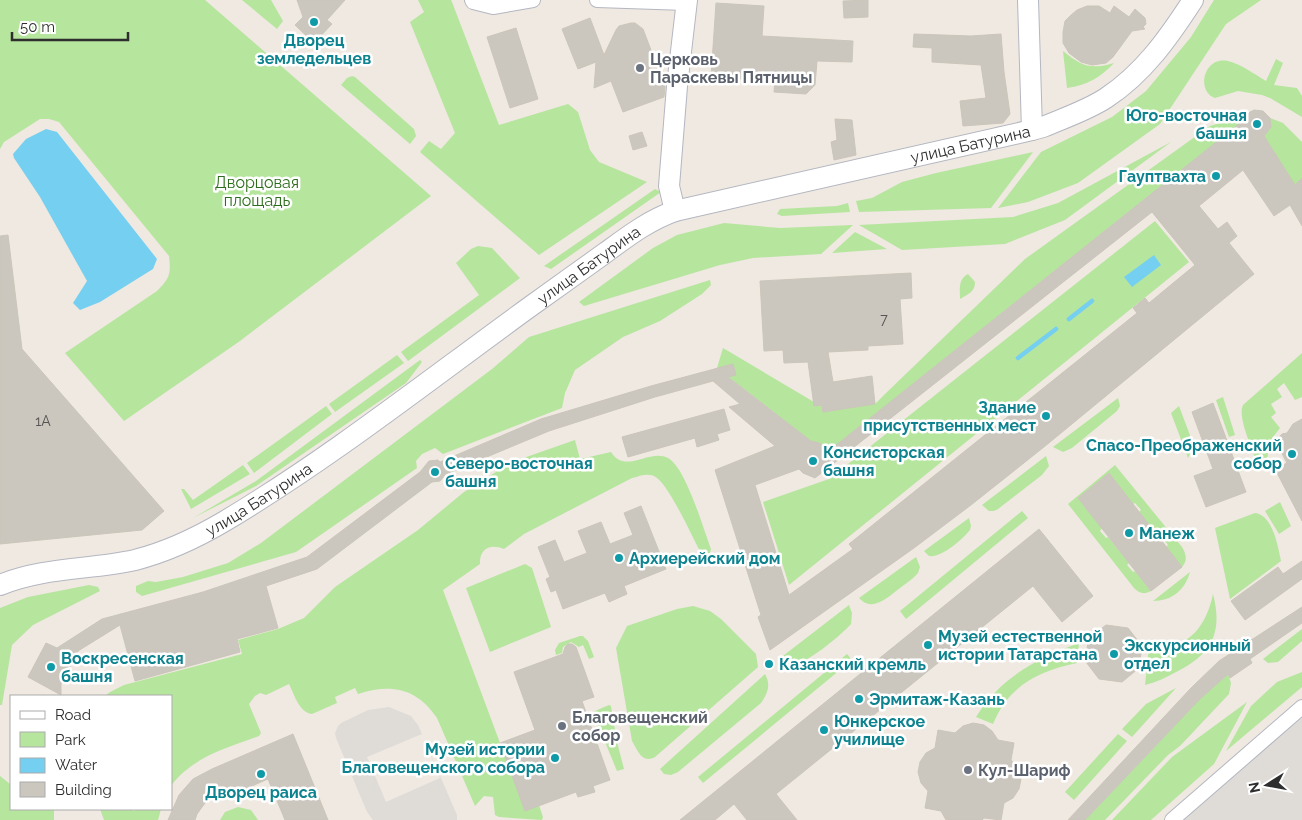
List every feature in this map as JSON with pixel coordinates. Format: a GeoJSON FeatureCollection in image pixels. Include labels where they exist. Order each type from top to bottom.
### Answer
{"type":"FeatureCollection","features":[{"type":"Feature","properties":{"kind":"main road"},"geometry":{"type":"LineString","coordinates":[[1028,0],[1038,128]]}},
{"type":"Feature","properties":{"kind":"main road"},"geometry":{"type":"LineString","coordinates":[[1038,128],[1039,0]]}},
{"type":"Feature","properties":{"kind":"main road","name":"улица Батурина"},"geometry":{"type":"LineString","coordinates":[[0,585],[14,579],[37,574],[134,560],[195,537],[224,522],[296,476],[376,421],[631,234],[675,210],[1038,128],[1106,98],[1138,73],[1167,41],[1193,0]]}},
{"type":"Feature","properties":{"kind":"main road"},"geometry":{"type":"LineString","coordinates":[[675,210],[669,186],[686,2]]}},
{"type":"Feature","properties":{"kind":"street"},"geometry":{"type":"LineString","coordinates":[[472,0],[473,2],[493,7],[533,0]]}},
{"type":"Feature","properties":{"kind":"street"},"geometry":{"type":"LineString","coordinates":[[597,0],[686,2]]}},
{"type":"Feature","properties":{"kind":"street"},"geometry":{"type":"LineString","coordinates":[[1172,820],[1302,708]]}},
{"type":"Feature","properties":{"kind":"green space","name":"Дворцовая площадь"},"geometry":{"type":"Polygon","coordinates":[[[0,0],[205,0],[431,196],[240,341],[124,421],[65,353],[157,291],[165,283],[169,275],[169,256],[59,122],[40,119],[4,142],[0,149],[0,0]]]}},
{"type":"Feature","properties":{"kind":"green space"},"geometry":{"type":"Polygon","coordinates":[[[242,0],[271,0],[283,21],[277,29],[242,0]]]}},
{"type":"Feature","properties":{"kind":"green space"},"geometry":{"type":"Polygon","coordinates":[[[418,0],[451,0],[499,125],[568,104],[578,112],[590,150],[599,162],[647,182],[539,255],[420,152],[429,141],[441,149],[455,133],[410,22],[424,12],[418,0]]]}},
{"type":"Feature","properties":{"kind":"green space"},"geometry":{"type":"Polygon","coordinates":[[[1214,0],[1261,0],[1226,24],[1160,124],[1078,183],[1028,202],[998,208],[1041,152],[1112,117],[1146,91],[1191,37],[1214,0]]]}},
{"type":"Feature","properties":{"kind":"green space"},"geometry":{"type":"Polygon","coordinates":[[[1063,51],[1075,60],[1087,65],[1099,66],[1114,63],[1093,80],[1067,88],[1063,51]]]}},
{"type":"Feature","properties":{"kind":"green space"},"geometry":{"type":"Polygon","coordinates":[[[1276,59],[1283,63],[1274,85],[1297,88],[1302,96],[1302,117],[1262,95],[1238,91],[1215,98],[1206,89],[1205,75],[1213,64],[1219,61],[1238,64],[1266,81],[1276,59]]]}},
{"type":"Feature","properties":{"kind":"green space"},"geometry":{"type":"Polygon","coordinates":[[[352,76],[414,129],[416,136],[410,144],[341,85],[347,78],[352,76]]]}},
{"type":"Feature","properties":{"kind":"green space"},"geometry":{"type":"Polygon","coordinates":[[[1246,115],[1244,120],[829,451],[819,443],[811,441],[717,368],[723,348],[822,405],[823,412],[875,404],[1025,259],[1210,126],[1246,115]]]}},
{"type":"Feature","properties":{"kind":"green space"},"geometry":{"type":"Polygon","coordinates":[[[1270,118],[1283,123],[1302,142],[1302,197],[1264,136],[1271,127],[1270,118]]]}},
{"type":"Feature","properties":{"kind":"green space"},"geometry":{"type":"Polygon","coordinates":[[[1171,142],[1065,220],[1005,244],[902,250],[859,225],[1013,217],[1058,203],[1171,142]]]}},
{"type":"Feature","properties":{"kind":"green space"},"geometry":{"type":"Polygon","coordinates":[[[1033,152],[991,208],[859,212],[856,201],[872,198],[902,182],[1033,152]]]}},
{"type":"Feature","properties":{"kind":"green space"},"geometry":{"type":"Polygon","coordinates":[[[655,189],[661,192],[551,269],[544,266],[655,189]]]}},
{"type":"Feature","properties":{"kind":"green space"},"geometry":{"type":"Polygon","coordinates":[[[848,203],[850,212],[782,216],[777,214],[780,209],[837,206],[848,203]]]}},
{"type":"Feature","properties":{"kind":"green space"},"geometry":{"type":"Polygon","coordinates":[[[1155,221],[1189,262],[789,585],[763,502],[829,479],[1155,221]]]}},
{"type":"Feature","properties":{"kind":"green space"},"geometry":{"type":"Polygon","coordinates":[[[724,223],[780,228],[853,225],[821,254],[753,258],[720,265],[584,306],[579,302],[653,248],[677,235],[724,223]]]}},
{"type":"Feature","properties":{"kind":"green space"},"geometry":{"type":"Polygon","coordinates":[[[855,232],[887,249],[832,253],[855,232]]]}},
{"type":"Feature","properties":{"kind":"green space"},"geometry":{"type":"Polygon","coordinates":[[[478,246],[492,248],[520,278],[408,361],[401,352],[479,295],[456,263],[471,249],[478,246]]]}},
{"type":"Feature","properties":{"kind":"green space"},"geometry":{"type":"Polygon","coordinates":[[[968,274],[975,282],[975,285],[970,292],[960,299],[961,281],[968,274]]]}},
{"type":"Feature","properties":{"kind":"green space"},"geometry":{"type":"Polygon","coordinates":[[[710,280],[711,285],[702,294],[660,321],[623,337],[575,370],[565,393],[562,408],[443,454],[435,448],[422,454],[416,461],[417,468],[296,552],[142,596],[136,592],[136,586],[148,581],[156,582],[183,577],[228,563],[261,543],[492,369],[529,337],[710,280]]]}},
{"type":"Feature","properties":{"kind":"green space"},"geometry":{"type":"Polygon","coordinates":[[[1302,353],[1302,397],[1295,400],[1284,383],[1277,389],[1282,397],[1271,404],[1276,413],[1271,417],[1280,428],[1270,441],[1267,460],[1257,463],[1246,434],[1242,417],[1243,405],[1302,353]]]}},
{"type":"Feature","properties":{"kind":"green space"},"geometry":{"type":"Polygon","coordinates":[[[397,355],[404,363],[335,412],[329,404],[397,355]]]}},
{"type":"Feature","properties":{"kind":"green space"},"geometry":{"type":"Polygon","coordinates":[[[420,360],[422,362],[406,383],[256,486],[193,518],[256,481],[420,360]]]}},
{"type":"Feature","properties":{"kind":"green space"},"geometry":{"type":"Polygon","coordinates":[[[1223,397],[1235,435],[1229,437],[1216,400],[1223,397]]]}},
{"type":"Feature","properties":{"kind":"green space"},"geometry":{"type":"Polygon","coordinates":[[[1118,398],[1120,406],[1117,411],[1072,448],[1063,452],[1053,447],[1118,398]]]}},
{"type":"Feature","properties":{"kind":"green space"},"geometry":{"type":"Polygon","coordinates":[[[326,406],[332,414],[254,473],[247,463],[326,406]]]}},
{"type":"Feature","properties":{"kind":"green space"},"geometry":{"type":"Polygon","coordinates":[[[1179,406],[1194,446],[1188,458],[1171,413],[1179,406]]]}},
{"type":"Feature","properties":{"kind":"green space"},"geometry":{"type":"Polygon","coordinates":[[[575,440],[580,459],[611,452],[623,461],[653,456],[668,458],[681,473],[699,514],[711,549],[710,553],[705,555],[701,553],[666,488],[654,476],[643,475],[632,478],[524,534],[504,549],[490,547],[486,549],[481,554],[480,564],[443,590],[525,810],[539,805],[543,817],[542,820],[499,817],[495,815],[493,797],[484,796],[475,806],[437,718],[421,700],[412,694],[392,689],[381,689],[358,694],[355,688],[335,697],[337,703],[312,714],[301,707],[289,684],[266,695],[260,693],[249,704],[261,733],[259,736],[223,749],[200,761],[179,776],[172,785],[172,695],[106,695],[124,685],[242,654],[238,640],[278,629],[304,618],[335,587],[418,530],[464,492],[512,462],[575,440]]]}},
{"type":"Feature","properties":{"kind":"green space"},"geometry":{"type":"Polygon","coordinates":[[[1046,456],[1049,466],[1042,475],[998,509],[989,511],[982,505],[1046,456]]]}},
{"type":"Feature","properties":{"kind":"green space"},"geometry":{"type":"Polygon","coordinates":[[[243,465],[250,474],[191,509],[181,489],[184,489],[193,500],[243,465]]]}},
{"type":"Feature","properties":{"kind":"green space"},"geometry":{"type":"Polygon","coordinates":[[[1115,465],[1182,547],[1186,559],[1182,567],[1166,547],[1168,545],[1162,537],[1160,538],[1139,512],[1141,510],[1135,503],[1133,504],[1109,473],[1078,498],[1102,528],[1100,531],[1106,538],[1108,537],[1129,563],[1127,565],[1133,572],[1135,571],[1151,591],[1146,593],[1134,588],[1068,504],[1115,465]]]}},
{"type":"Feature","properties":{"kind":"green space"},"geometry":{"type":"Polygon","coordinates":[[[1280,502],[1291,526],[1279,534],[1265,511],[1280,502]]]}},
{"type":"Feature","properties":{"kind":"green space"},"geometry":{"type":"Polygon","coordinates":[[[1022,511],[1028,518],[906,619],[900,611],[1022,511]]]}},
{"type":"Feature","properties":{"kind":"green space"},"geometry":{"type":"Polygon","coordinates":[[[1255,513],[1266,519],[1270,525],[1281,561],[1230,599],[1215,528],[1255,513]]]}},
{"type":"Feature","properties":{"kind":"green space"},"geometry":{"type":"Polygon","coordinates":[[[969,518],[970,530],[951,548],[934,556],[929,556],[924,551],[969,518]]]}},
{"type":"Feature","properties":{"kind":"green space"},"geometry":{"type":"Polygon","coordinates":[[[916,557],[920,567],[918,573],[890,595],[875,604],[869,604],[859,598],[916,557]]]}},
{"type":"Feature","properties":{"kind":"green space"},"geometry":{"type":"Polygon","coordinates":[[[525,564],[532,568],[551,627],[490,652],[466,588],[525,564]]]}},
{"type":"Feature","properties":{"kind":"green space"},"geometry":{"type":"Polygon","coordinates":[[[1190,572],[1185,584],[1172,597],[1153,601],[1190,572]]]}},
{"type":"Feature","properties":{"kind":"green space"},"geometry":{"type":"Polygon","coordinates":[[[89,585],[98,587],[100,591],[33,625],[12,645],[2,705],[0,705],[0,608],[28,597],[89,585]]]}},
{"type":"Feature","properties":{"kind":"green space"},"geometry":{"type":"Polygon","coordinates":[[[1213,594],[1217,620],[1212,640],[1207,649],[1190,664],[1166,677],[1145,685],[1149,647],[1162,648],[1174,646],[1192,635],[1205,617],[1213,594]]]}},
{"type":"Feature","properties":{"kind":"green space"},"geometry":{"type":"Polygon","coordinates":[[[849,605],[852,613],[851,624],[824,648],[799,663],[789,664],[779,659],[849,605]]]}},
{"type":"Feature","properties":{"kind":"green space"},"geometry":{"type":"Polygon","coordinates":[[[693,606],[710,611],[721,619],[756,654],[758,667],[655,757],[647,759],[638,752],[632,741],[616,648],[627,626],[677,609],[693,606]]]}},
{"type":"Feature","properties":{"kind":"green space"},"geometry":{"type":"Polygon","coordinates":[[[1302,629],[1302,641],[1278,662],[1268,663],[1263,659],[1302,629]]]}},
{"type":"Feature","properties":{"kind":"green space"},"geometry":{"type":"Polygon","coordinates":[[[583,636],[588,641],[594,657],[589,659],[583,645],[579,647],[571,642],[563,647],[562,653],[556,655],[555,650],[559,643],[583,636]]]}},
{"type":"Feature","properties":{"kind":"green space"},"geometry":{"type":"Polygon","coordinates":[[[1079,643],[1077,663],[1050,670],[1027,682],[1008,699],[993,724],[976,717],[996,691],[1008,680],[1049,655],[1079,643]]]}},
{"type":"Feature","properties":{"kind":"green space"},"geometry":{"type":"Polygon","coordinates":[[[847,654],[852,660],[703,783],[698,777],[847,654]]]}},
{"type":"Feature","properties":{"kind":"green space"},"geometry":{"type":"Polygon","coordinates":[[[1302,672],[1302,687],[1226,751],[1251,706],[1277,682],[1302,672]]]}},
{"type":"Feature","properties":{"kind":"green space"},"geometry":{"type":"Polygon","coordinates":[[[765,674],[768,689],[761,703],[678,772],[671,775],[664,774],[660,769],[765,674]]]}},
{"type":"Feature","properties":{"kind":"green space"},"geometry":{"type":"Polygon","coordinates":[[[1228,674],[1231,683],[1229,694],[1180,746],[1168,755],[1105,820],[1085,820],[1200,699],[1228,674]]]}},
{"type":"Feature","properties":{"kind":"green space"},"geometry":{"type":"Polygon","coordinates":[[[1176,688],[1132,737],[1122,729],[1146,704],[1176,688]]]}},
{"type":"Feature","properties":{"kind":"green space"},"geometry":{"type":"Polygon","coordinates":[[[1247,702],[1214,764],[1151,820],[1112,820],[1172,757],[1247,702]]]}},
{"type":"Feature","properties":{"kind":"green space"},"geometry":{"type":"Polygon","coordinates":[[[609,705],[611,706],[624,769],[617,771],[594,715],[595,711],[609,705]]]}},
{"type":"Feature","properties":{"kind":"green space"},"geometry":{"type":"Polygon","coordinates":[[[1118,734],[1127,741],[1074,800],[1065,792],[1118,734]]]}},
{"type":"Feature","properties":{"kind":"green space"},"geometry":{"type":"Polygon","coordinates":[[[0,776],[10,784],[10,810],[54,810],[54,820],[0,820],[0,776]]]}},
{"type":"Feature","properties":{"kind":"green space"},"geometry":{"type":"Polygon","coordinates":[[[238,807],[251,810],[258,820],[220,820],[225,812],[238,807]]]}},
{"type":"Feature","properties":{"kind":"green space"},"geometry":{"type":"Polygon","coordinates":[[[100,810],[161,810],[158,820],[104,820],[100,810]]]}},
{"type":"Feature","properties":{"kind":"shaded area"},"geometry":{"type":"Polygon","coordinates":[[[1302,701],[1302,820],[1165,820],[1302,701]]]}},
{"type":"Feature","properties":{"kind":"shaded area"},"geometry":{"type":"Polygon","coordinates":[[[389,707],[411,716],[422,734],[367,757],[386,802],[440,778],[424,738],[457,815],[457,820],[373,820],[367,812],[335,733],[341,723],[368,710],[389,707]]]}},
{"type":"Feature","properties":{"kind":"water"},"geometry":{"type":"Polygon","coordinates":[[[46,129],[57,132],[157,259],[153,269],[100,302],[80,310],[73,303],[87,281],[40,197],[13,154],[26,139],[46,129]]]}},
{"type":"Feature","properties":{"kind":"water"},"geometry":{"type":"Polygon","coordinates":[[[1154,255],[1161,265],[1132,287],[1124,277],[1154,255]]]}},
{"type":"Feature","properties":{"kind":"building","name":"Дворец земледельцев"},"geometry":{"type":"Polygon","coordinates":[[[297,0],[345,0],[327,20],[332,24],[314,43],[295,25],[303,17],[297,0]]]}},
{"type":"Feature","properties":{"kind":"building"},"geometry":{"type":"Polygon","coordinates":[[[868,0],[868,17],[844,18],[843,1],[868,0]]]}},
{"type":"Feature","properties":{"kind":"building"},"geometry":{"type":"Polygon","coordinates":[[[716,3],[764,6],[762,36],[853,41],[852,62],[817,61],[815,85],[806,94],[774,92],[775,81],[711,77],[716,3]]]}},
{"type":"Feature","properties":{"kind":"building"},"geometry":{"type":"Polygon","coordinates":[[[1087,6],[1099,6],[1110,13],[1114,6],[1129,17],[1135,9],[1145,18],[1146,24],[1143,27],[1145,29],[1132,31],[1113,57],[1106,63],[1092,65],[1081,62],[1069,53],[1063,43],[1063,32],[1065,21],[1077,10],[1087,6]]]}},
{"type":"Feature","properties":{"kind":"building","name":"Церковь Параскевы Пятницы"},"geometry":{"type":"Polygon","coordinates":[[[590,18],[604,55],[619,26],[635,23],[643,29],[665,87],[664,97],[623,112],[611,81],[594,88],[596,62],[578,69],[562,29],[590,18]]]}},
{"type":"Feature","properties":{"kind":"building"},"geometry":{"type":"Polygon","coordinates":[[[516,28],[538,99],[510,108],[487,37],[516,28]]]}},
{"type":"Feature","properties":{"kind":"building"},"geometry":{"type":"Polygon","coordinates":[[[914,34],[971,36],[1001,34],[1010,114],[1003,123],[963,126],[960,101],[986,98],[981,65],[932,62],[932,48],[913,47],[914,34]]]}},
{"type":"Feature","properties":{"kind":"building"},"geometry":{"type":"Polygon","coordinates":[[[1254,110],[1263,111],[1270,118],[1271,127],[1264,136],[1295,185],[1302,178],[1302,226],[1290,205],[1274,216],[1243,170],[1199,206],[1218,229],[1227,222],[1237,236],[1229,243],[1254,274],[971,505],[914,548],[770,650],[758,617],[761,615],[715,470],[775,446],[729,407],[740,404],[713,381],[655,397],[549,431],[446,474],[440,481],[432,482],[317,569],[266,586],[278,628],[237,639],[240,652],[135,681],[120,625],[78,651],[61,684],[61,695],[28,677],[46,643],[57,648],[102,619],[203,592],[307,557],[420,472],[429,461],[438,460],[440,462],[541,419],[651,386],[733,364],[736,375],[728,377],[811,441],[819,443],[830,450],[1244,120],[1254,110]],[[1152,212],[815,478],[803,473],[799,469],[755,485],[789,595],[853,549],[849,544],[1137,313],[1133,308],[1145,298],[1149,303],[1195,265],[1152,212]]]}},
{"type":"Feature","properties":{"kind":"building"},"geometry":{"type":"Polygon","coordinates":[[[835,119],[852,120],[856,155],[834,160],[831,142],[837,140],[835,119]]]}},
{"type":"Feature","properties":{"kind":"building"},"geometry":{"type":"Polygon","coordinates":[[[642,132],[647,146],[633,150],[629,136],[642,132]]]}},
{"type":"Feature","properties":{"kind":"building"},"geometry":{"type":"Polygon","coordinates":[[[8,235],[22,349],[164,511],[142,530],[0,544],[0,236],[8,235]]]}},
{"type":"Feature","properties":{"kind":"building"},"geometry":{"type":"Polygon","coordinates":[[[911,273],[912,298],[900,299],[903,344],[868,346],[868,350],[828,352],[833,382],[872,376],[875,404],[823,412],[822,405],[814,406],[808,362],[784,363],[783,350],[764,351],[760,281],[911,273]]]}},
{"type":"Feature","properties":{"kind":"building"},"geometry":{"type":"Polygon","coordinates":[[[1213,403],[1246,492],[1206,507],[1194,476],[1213,469],[1192,412],[1213,403]]]}},
{"type":"Feature","properties":{"kind":"building"},"geometry":{"type":"Polygon","coordinates":[[[724,409],[730,430],[717,434],[719,440],[697,447],[695,438],[628,457],[622,437],[724,409]]]}},
{"type":"Feature","properties":{"kind":"building"},"geometry":{"type":"Polygon","coordinates":[[[1302,419],[1302,521],[1275,469],[1287,463],[1278,446],[1278,438],[1282,434],[1287,433],[1293,424],[1302,419]]]}},
{"type":"Feature","properties":{"kind":"building","name":"Манеж"},"geometry":{"type":"Polygon","coordinates":[[[1109,473],[1182,567],[1151,591],[1078,498],[1109,473]]]}},
{"type":"Feature","properties":{"kind":"building","name":"Архиерейский дом"},"geometry":{"type":"Polygon","coordinates":[[[641,506],[666,569],[624,586],[627,594],[609,602],[605,593],[563,609],[556,590],[551,592],[546,579],[550,577],[538,547],[555,540],[564,562],[587,553],[578,531],[601,522],[610,544],[633,535],[624,513],[641,506]]]}},
{"type":"Feature","properties":{"kind":"building","name":"Юнкерское училище"},"geometry":{"type":"Polygon","coordinates":[[[1039,529],[1093,596],[1062,622],[1033,586],[776,794],[797,820],[747,820],[734,804],[715,820],[680,820],[1039,529]]]}},
{"type":"Feature","properties":{"kind":"building"},"geometry":{"type":"Polygon","coordinates":[[[1302,561],[1302,579],[1245,620],[1231,601],[1278,567],[1283,574],[1302,561]]]}},
{"type":"Feature","properties":{"kind":"building"},"geometry":{"type":"Polygon","coordinates":[[[1302,607],[1302,623],[1250,659],[1252,663],[1230,678],[1228,674],[1200,699],[1085,820],[1068,820],[1191,688],[1219,661],[1302,607]]]}},
{"type":"Feature","properties":{"kind":"building","name":"Экскурсионный отдел"},"geometry":{"type":"Polygon","coordinates":[[[1106,625],[1128,628],[1142,646],[1139,668],[1122,682],[1099,679],[1086,662],[1088,639],[1106,625]]]}},
{"type":"Feature","properties":{"kind":"building","name":"Благовещенский собор"},"geometry":{"type":"Polygon","coordinates":[[[568,644],[576,647],[594,697],[582,701],[610,780],[593,786],[595,792],[578,797],[576,792],[525,811],[500,743],[535,730],[514,672],[563,654],[568,644]]]}},
{"type":"Feature","properties":{"kind":"building","name":"Кул-Шариф"},"geometry":{"type":"Polygon","coordinates":[[[973,723],[984,725],[992,731],[998,740],[1014,743],[1011,760],[1018,768],[1021,779],[1019,789],[1013,798],[1004,803],[1001,820],[984,818],[982,820],[946,820],[941,811],[925,808],[928,791],[921,783],[918,772],[920,762],[926,753],[935,748],[938,730],[955,733],[963,726],[973,723]]]}},
{"type":"Feature","properties":{"kind":"building","name":"Дворец раиса"},"geometry":{"type":"Polygon","coordinates":[[[293,734],[328,820],[285,820],[268,779],[224,798],[221,790],[205,803],[195,820],[168,820],[179,795],[193,779],[293,734]]]}},
{"type":"Feature","properties":{"kind":"waterway"},"geometry":{"type":"LineString","coordinates":[[1069,319],[1092,301]]}},
{"type":"Feature","properties":{"kind":"waterway"},"geometry":{"type":"LineString","coordinates":[[1018,358],[1056,329]]}},
{"type":"Feature","properties":{"kind":"place","name":"Дворец земледельцев"},"geometry":{"type":"Point","coordinates":[314,22]}},
{"type":"Feature","properties":{"kind":"place","name":"Церковь Параскевы Пятницы"},"geometry":{"type":"Point","coordinates":[640,68]}},
{"type":"Feature","properties":{"kind":"place","name":"Юго-восточная башня"},"geometry":{"type":"Point","coordinates":[1257,124]}},
{"type":"Feature","properties":{"kind":"place","name":"Гауптвахта"},"geometry":{"type":"Point","coordinates":[1216,176]}},
{"type":"Feature","properties":{"kind":"place","name":"Здание присутственных мест"},"geometry":{"type":"Point","coordinates":[1046,416]}},
{"type":"Feature","properties":{"kind":"place","name":"Спасо-Преображенский собор"},"geometry":{"type":"Point","coordinates":[1292,454]}},
{"type":"Feature","properties":{"kind":"place","name":"Консисторская башня"},"geometry":{"type":"Point","coordinates":[813,461]}},
{"type":"Feature","properties":{"kind":"place","name":"Северо-восточная башня"},"geometry":{"type":"Point","coordinates":[435,472]}},
{"type":"Feature","properties":{"kind":"place","name":"Манеж"},"geometry":{"type":"Point","coordinates":[1129,533]}},
{"type":"Feature","properties":{"kind":"place","name":"Архиерейский дом"},"geometry":{"type":"Point","coordinates":[619,558]}},
{"type":"Feature","properties":{"kind":"place","name":"Музей естественной истории Татарстана"},"geometry":{"type":"Point","coordinates":[928,645]}},
{"type":"Feature","properties":{"kind":"place","name":"Экскурсионный отдел"},"geometry":{"type":"Point","coordinates":[1114,654]}},
{"type":"Feature","properties":{"kind":"place","name":"Казанский кремль"},"geometry":{"type":"Point","coordinates":[769,664]}},
{"type":"Feature","properties":{"kind":"place","name":"Воскресенская башня"},"geometry":{"type":"Point","coordinates":[51,667]}},
{"type":"Feature","properties":{"kind":"place","name":"Эрмитаж-Казань"},"geometry":{"type":"Point","coordinates":[859,699]}},
{"type":"Feature","properties":{"kind":"place","name":"Благовещенский собор"},"geometry":{"type":"Point","coordinates":[562,726]}},
{"type":"Feature","properties":{"kind":"place","name":"Юнкерское училище"},"geometry":{"type":"Point","coordinates":[824,730]}},
{"type":"Feature","properties":{"kind":"place","name":"Музей истории Благовещенского собора"},"geometry":{"type":"Point","coordinates":[555,758]}},
{"type":"Feature","properties":{"kind":"place","name":"Кул-Шариф"},"geometry":{"type":"Point","coordinates":[968,770]}},
{"type":"Feature","properties":{"kind":"place","name":"Дворец раиса"},"geometry":{"type":"Point","coordinates":[261,774]}}]}
